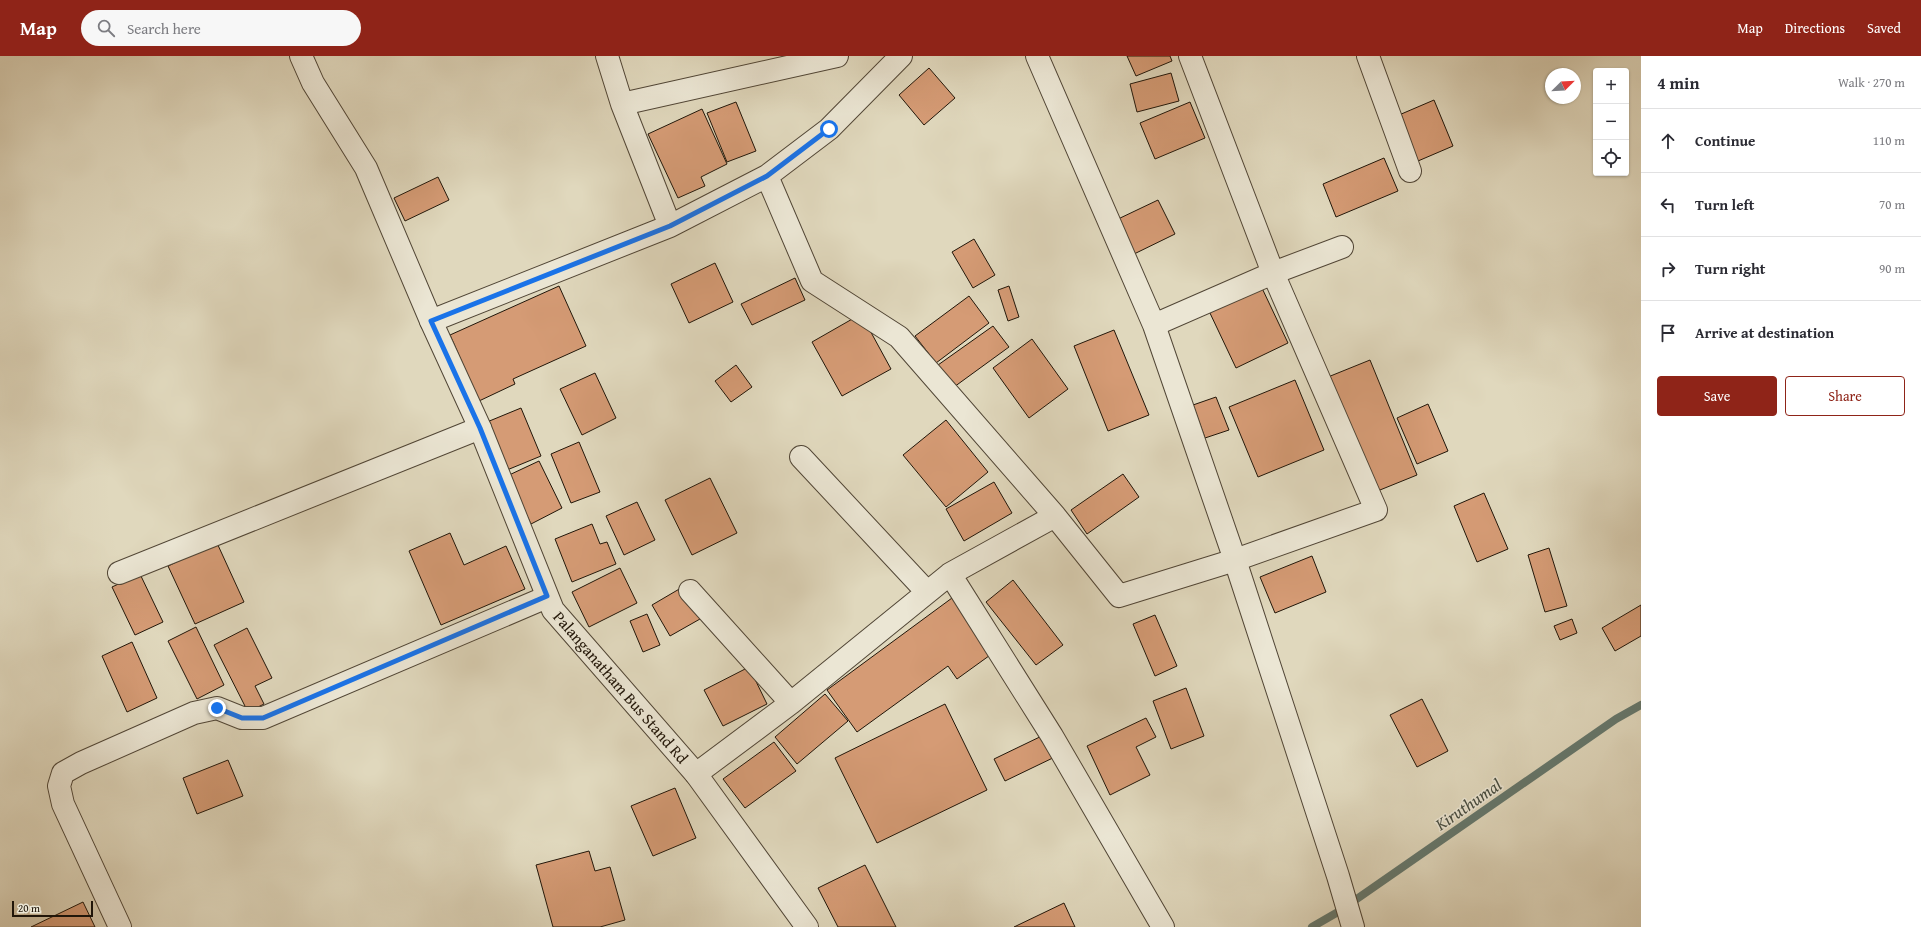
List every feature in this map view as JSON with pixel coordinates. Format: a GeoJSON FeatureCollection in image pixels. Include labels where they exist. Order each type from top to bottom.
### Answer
{"type":"FeatureCollection","features":[{"type":"Feature","properties":{"kind":"street","name":"Palanganatham Bus Stand Rd"},"geometry":{"type":"LineString","coordinates":[[301,56],[313,83],[366,168],[431,321],[480,428],[553,610],[696,774],[807,927]]}},
{"type":"Feature","properties":{"kind":"street"},"geometry":{"type":"LineString","coordinates":[[607,56],[622,104],[670,226]]}},
{"type":"Feature","properties":{"kind":"street"},"geometry":{"type":"LineString","coordinates":[[622,104],[838,56]]}},
{"type":"Feature","properties":{"kind":"street"},"geometry":{"type":"LineString","coordinates":[[431,321],[670,226],[767,176],[829,129],[901,56]]}},
{"type":"Feature","properties":{"kind":"street"},"geometry":{"type":"LineString","coordinates":[[1037,56],[1154,325],[1235,560],[1338,876],[1353,927]]}},
{"type":"Feature","properties":{"kind":"street"},"geometry":{"type":"LineString","coordinates":[[767,176],[812,281],[899,337],[1055,516],[1119,596],[1235,560],[1376,510],[1273,272],[1190,56]]}},
{"type":"Feature","properties":{"kind":"street"},"geometry":{"type":"LineString","coordinates":[[1368,56],[1410,171]]}},
{"type":"Feature","properties":{"kind":"street"},"geometry":{"type":"LineString","coordinates":[[1154,325],[1273,272],[1342,247]]}},
{"type":"Feature","properties":{"kind":"street"},"geometry":{"type":"LineString","coordinates":[[119,573],[480,428]]}},
{"type":"Feature","properties":{"kind":"street"},"geometry":{"type":"LineString","coordinates":[[802,457],[928,592]]}},
{"type":"Feature","properties":{"kind":"street"},"geometry":{"type":"LineString","coordinates":[[696,774],[791,703],[950,574],[1055,516]]}},
{"type":"Feature","properties":{"kind":"street"},"geometry":{"type":"LineString","coordinates":[[950,574],[1052,736],[1163,927]]}},
{"type":"Feature","properties":{"kind":"street"},"geometry":{"type":"LineString","coordinates":[[690,591],[791,703]]}},
{"type":"Feature","properties":{"kind":"street"},"geometry":{"type":"LineString","coordinates":[[120,927],[63,804],[59,786],[63,773],[81,763],[194,713],[217,708],[242,718],[263,718],[547,596]]}},
{"type":"Feature","properties":{"kind":"building"},"geometry":{"type":"Polygon","coordinates":[[[1127,56],[1170,56],[1172,61],[1136,76],[1127,56]]]}},
{"type":"Feature","properties":{"kind":"building"},"geometry":{"type":"Polygon","coordinates":[[[929,68],[955,98],[924,125],[899,95],[929,68]]]}},
{"type":"Feature","properties":{"kind":"building"},"geometry":{"type":"Polygon","coordinates":[[[1171,73],[1179,101],[1137,112],[1130,84],[1171,73]]]}},
{"type":"Feature","properties":{"kind":"building"},"geometry":{"type":"Polygon","coordinates":[[[1434,100],[1453,146],[1418,161],[1399,115],[1434,100]]]}},
{"type":"Feature","properties":{"kind":"building"},"geometry":{"type":"Polygon","coordinates":[[[736,102],[756,151],[727,162],[707,113],[736,102]]]}},
{"type":"Feature","properties":{"kind":"building"},"geometry":{"type":"Polygon","coordinates":[[[1190,102],[1205,138],[1155,159],[1140,123],[1190,102]]]}},
{"type":"Feature","properties":{"kind":"building"},"geometry":{"type":"Polygon","coordinates":[[[702,109],[727,164],[701,177],[705,186],[678,198],[648,134],[702,109]]]}},
{"type":"Feature","properties":{"kind":"building"},"geometry":{"type":"Polygon","coordinates":[[[1384,158],[1398,191],[1336,217],[1323,184],[1384,158]]]}},
{"type":"Feature","properties":{"kind":"building"},"geometry":{"type":"Polygon","coordinates":[[[438,177],[449,200],[405,221],[394,198],[438,177]]]}},
{"type":"Feature","properties":{"kind":"building"},"geometry":{"type":"Polygon","coordinates":[[[1158,200],[1175,234],[1132,255],[1116,220],[1158,200]]]}},
{"type":"Feature","properties":{"kind":"building"},"geometry":{"type":"Polygon","coordinates":[[[974,239],[995,275],[973,288],[952,252],[974,239]]]}},
{"type":"Feature","properties":{"kind":"building"},"geometry":{"type":"Polygon","coordinates":[[[715,263],[733,302],[689,323],[671,284],[715,263]]]}},
{"type":"Feature","properties":{"kind":"building"},"geometry":{"type":"Polygon","coordinates":[[[795,278],[805,300],[752,325],[741,304],[795,278]]]}},
{"type":"Feature","properties":{"kind":"building"},"geometry":{"type":"Polygon","coordinates":[[[559,286],[586,346],[513,379],[515,384],[479,401],[450,335],[559,286]]]}},
{"type":"Feature","properties":{"kind":"building"},"geometry":{"type":"Polygon","coordinates":[[[1009,286],[1019,317],[1008,321],[998,290],[1009,286]]]}},
{"type":"Feature","properties":{"kind":"building"},"geometry":{"type":"Polygon","coordinates":[[[1261,286],[1288,343],[1236,368],[1209,311],[1261,286]]]}},
{"type":"Feature","properties":{"kind":"building"},"geometry":{"type":"Polygon","coordinates":[[[969,296],[989,323],[936,363],[915,336],[969,296]]]}},
{"type":"Feature","properties":{"kind":"building"},"geometry":{"type":"Polygon","coordinates":[[[861,314],[891,369],[842,396],[812,342],[861,314]]]}},
{"type":"Feature","properties":{"kind":"building"},"geometry":{"type":"Polygon","coordinates":[[[993,326],[1009,347],[954,387],[938,365],[993,326]]]}},
{"type":"Feature","properties":{"kind":"building"},"geometry":{"type":"Polygon","coordinates":[[[1114,330],[1149,415],[1108,431],[1074,346],[1114,330]]]}},
{"type":"Feature","properties":{"kind":"building"},"geometry":{"type":"Polygon","coordinates":[[[1032,339],[1068,389],[1029,418],[993,368],[1032,339]]]}},
{"type":"Feature","properties":{"kind":"building"},"geometry":{"type":"Polygon","coordinates":[[[1370,360],[1417,475],[1375,492],[1328,377],[1370,360]]]}},
{"type":"Feature","properties":{"kind":"building"},"geometry":{"type":"Polygon","coordinates":[[[736,365],[752,387],[731,402],[715,381],[736,365]]]}},
{"type":"Feature","properties":{"kind":"building"},"geometry":{"type":"Polygon","coordinates":[[[595,373],[616,418],[582,435],[560,389],[595,373]]]}},
{"type":"Feature","properties":{"kind":"building"},"geometry":{"type":"Polygon","coordinates":[[[1295,380],[1324,450],[1258,477],[1229,407],[1295,380]]]}},
{"type":"Feature","properties":{"kind":"building"},"geometry":{"type":"Polygon","coordinates":[[[1216,397],[1229,430],[1205,438],[1193,405],[1216,397]]]}},
{"type":"Feature","properties":{"kind":"building"},"geometry":{"type":"Polygon","coordinates":[[[1428,404],[1448,451],[1417,464],[1397,418],[1428,404]]]}},
{"type":"Feature","properties":{"kind":"building"},"geometry":{"type":"Polygon","coordinates":[[[521,408],[541,456],[507,470],[487,422],[521,408]]]}},
{"type":"Feature","properties":{"kind":"building"},"geometry":{"type":"Polygon","coordinates":[[[946,420],[988,472],[946,507],[903,455],[946,420]]]}},
{"type":"Feature","properties":{"kind":"building"},"geometry":{"type":"Polygon","coordinates":[[[579,442],[600,492],[571,503],[551,454],[579,442]]]}},
{"type":"Feature","properties":{"kind":"building"},"geometry":{"type":"Polygon","coordinates":[[[539,461],[562,508],[531,524],[507,476],[539,461]]]}},
{"type":"Feature","properties":{"kind":"building"},"geometry":{"type":"Polygon","coordinates":[[[1123,474],[1139,497],[1087,534],[1071,510],[1123,474]]]}},
{"type":"Feature","properties":{"kind":"building"},"geometry":{"type":"Polygon","coordinates":[[[710,478],[737,533],[692,555],[665,500],[710,478]]]}},
{"type":"Feature","properties":{"kind":"building"},"geometry":{"type":"Polygon","coordinates":[[[994,482],[1012,513],[964,541],[946,509],[994,482]]]}},
{"type":"Feature","properties":{"kind":"building"},"geometry":{"type":"Polygon","coordinates":[[[1484,493],[1508,549],[1477,562],[1454,506],[1484,493]]]}},
{"type":"Feature","properties":{"kind":"building"},"geometry":{"type":"Polygon","coordinates":[[[637,502],[655,540],[624,555],[606,516],[637,502]]]}},
{"type":"Feature","properties":{"kind":"building"},"geometry":{"type":"Polygon","coordinates":[[[592,524],[600,544],[607,542],[616,564],[572,582],[555,539],[592,524]]]}},
{"type":"Feature","properties":{"kind":"building"},"geometry":{"type":"Polygon","coordinates":[[[450,533],[464,565],[506,546],[525,589],[441,625],[409,551],[450,533]]]}},
{"type":"Feature","properties":{"kind":"building"},"geometry":{"type":"Polygon","coordinates":[[[217,543],[244,602],[195,624],[168,566],[217,543]]]}},
{"type":"Feature","properties":{"kind":"building"},"geometry":{"type":"Polygon","coordinates":[[[1549,548],[1567,606],[1545,612],[1528,555],[1549,548]]]}},
{"type":"Feature","properties":{"kind":"building"},"geometry":{"type":"Polygon","coordinates":[[[1312,556],[1326,592],[1275,613],[1260,577],[1312,556]]]}},
{"type":"Feature","properties":{"kind":"building"},"geometry":{"type":"Polygon","coordinates":[[[620,568],[637,603],[589,627],[572,592],[620,568]]]}},
{"type":"Feature","properties":{"kind":"building"},"geometry":{"type":"Polygon","coordinates":[[[140,574],[163,622],[135,635],[112,587],[140,574]]]}},
{"type":"Feature","properties":{"kind":"building"},"geometry":{"type":"Polygon","coordinates":[[[1013,580],[1063,645],[1036,665],[986,602],[1013,580]]]}},
{"type":"Feature","properties":{"kind":"building"},"geometry":{"type":"Polygon","coordinates":[[[681,588],[700,619],[670,636],[652,605],[681,588]]]}},
{"type":"Feature","properties":{"kind":"building"},"geometry":{"type":"Polygon","coordinates":[[[952,598],[993,653],[957,679],[948,666],[857,732],[827,690],[952,598]]]}},
{"type":"Feature","properties":{"kind":"building"},"geometry":{"type":"Polygon","coordinates":[[[1641,605],[1641,636],[1615,651],[1602,628],[1641,605]]]}},
{"type":"Feature","properties":{"kind":"building"},"geometry":{"type":"Polygon","coordinates":[[[647,614],[660,645],[643,652],[630,621],[647,614]]]}},
{"type":"Feature","properties":{"kind":"building"},"geometry":{"type":"Polygon","coordinates":[[[1155,615],[1177,666],[1155,676],[1133,624],[1155,615]]]}},
{"type":"Feature","properties":{"kind":"building"},"geometry":{"type":"Polygon","coordinates":[[[1572,619],[1577,633],[1560,640],[1554,626],[1572,619]]]}},
{"type":"Feature","properties":{"kind":"building"},"geometry":{"type":"Polygon","coordinates":[[[196,627],[224,685],[197,699],[168,641],[196,627]]]}},
{"type":"Feature","properties":{"kind":"building"},"geometry":{"type":"Polygon","coordinates":[[[247,628],[272,678],[255,686],[264,704],[248,712],[214,645],[247,628]]]}},
{"type":"Feature","properties":{"kind":"building"},"geometry":{"type":"Polygon","coordinates":[[[132,642],[157,698],[127,712],[102,656],[132,642]]]}},
{"type":"Feature","properties":{"kind":"building"},"geometry":{"type":"Polygon","coordinates":[[[749,667],[767,704],[723,726],[704,690],[749,667]]]}},
{"type":"Feature","properties":{"kind":"building"},"geometry":{"type":"Polygon","coordinates":[[[1186,688],[1204,736],[1171,749],[1153,701],[1186,688]]]}},
{"type":"Feature","properties":{"kind":"building"},"geometry":{"type":"Polygon","coordinates":[[[825,694],[848,721],[797,764],[775,737],[825,694]]]}},
{"type":"Feature","properties":{"kind":"building"},"geometry":{"type":"Polygon","coordinates":[[[1422,699],[1448,751],[1417,767],[1390,715],[1422,699]]]}},
{"type":"Feature","properties":{"kind":"building"},"geometry":{"type":"Polygon","coordinates":[[[945,704],[987,790],[877,843],[835,758],[945,704]]]}},
{"type":"Feature","properties":{"kind":"building"},"geometry":{"type":"Polygon","coordinates":[[[1146,718],[1156,737],[1136,747],[1150,775],[1110,795],[1087,746],[1146,718]]]}},
{"type":"Feature","properties":{"kind":"building"},"geometry":{"type":"Polygon","coordinates":[[[1048,733],[1059,755],[1005,781],[994,759],[1048,733]]]}},
{"type":"Feature","properties":{"kind":"building"},"geometry":{"type":"Polygon","coordinates":[[[774,742],[796,771],[745,808],[723,779],[774,742]]]}},
{"type":"Feature","properties":{"kind":"building"},"geometry":{"type":"Polygon","coordinates":[[[228,760],[243,796],[197,814],[183,778],[228,760]]]}},
{"type":"Feature","properties":{"kind":"building"},"geometry":{"type":"Polygon","coordinates":[[[675,788],[696,838],[653,856],[631,806],[675,788]]]}},
{"type":"Feature","properties":{"kind":"building"},"geometry":{"type":"Polygon","coordinates":[[[589,851],[595,871],[610,867],[625,920],[600,927],[553,927],[536,865],[589,851]]]}},
{"type":"Feature","properties":{"kind":"building"},"geometry":{"type":"Polygon","coordinates":[[[865,865],[896,927],[838,927],[818,888],[865,865]]]}},
{"type":"Feature","properties":{"kind":"building"},"geometry":{"type":"Polygon","coordinates":[[[83,902],[95,927],[31,927],[83,902]]]}},
{"type":"Feature","properties":{"kind":"building"},"geometry":{"type":"Polygon","coordinates":[[[1064,903],[1075,927],[1014,927],[1064,903]]]}},
{"type":"Feature","properties":{"kind":"waterway","name":"Kiruthumal"},"geometry":{"type":"LineString","coordinates":[[1312,927],[1338,912],[1616,719],[1641,705]]}},
{"type":"Feature","properties":{"kind":"route"},"geometry":{"type":"LineString","coordinates":[[217,708],[242,718],[263,718],[419,653],[547,596],[480,428],[431,321],[670,226],[767,176],[829,129]]}}]}
